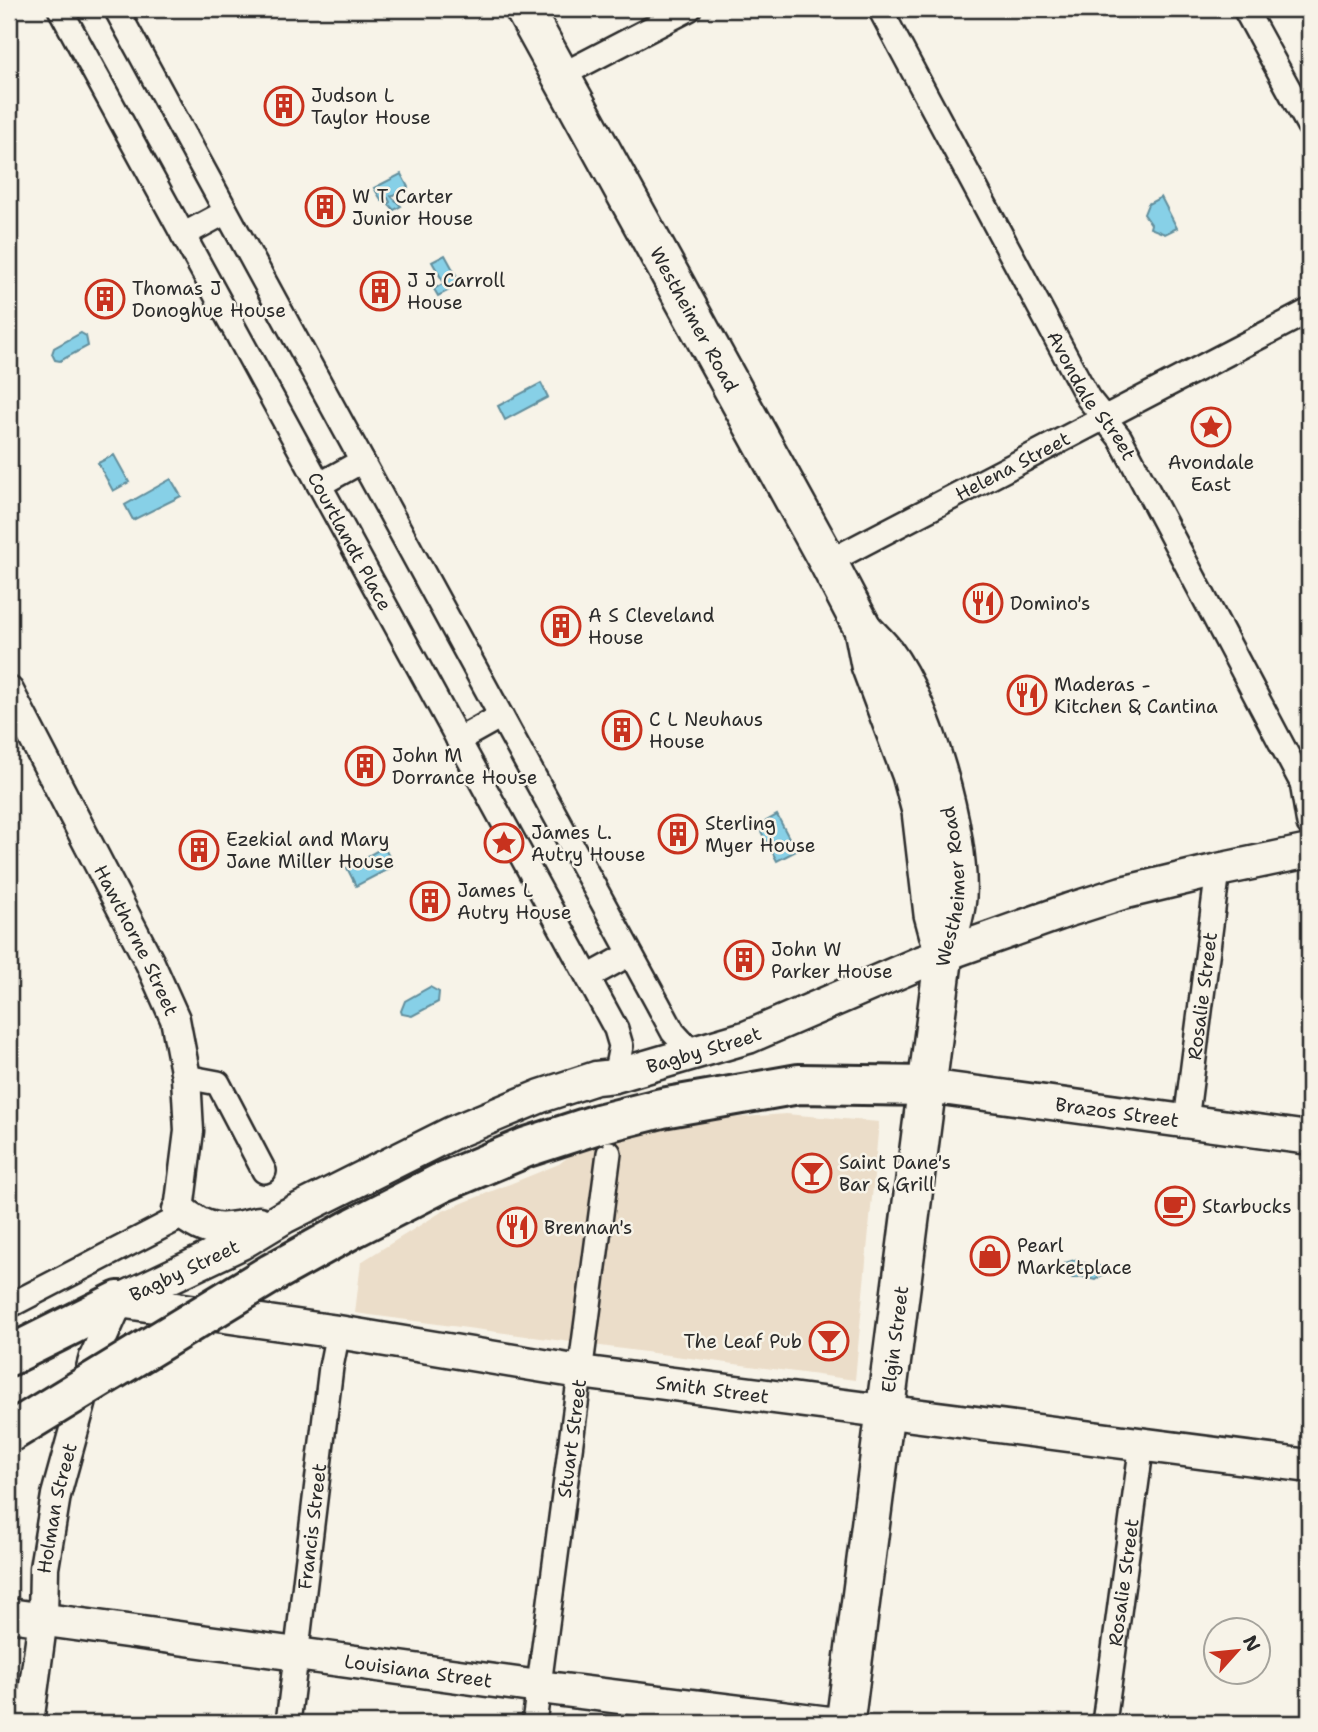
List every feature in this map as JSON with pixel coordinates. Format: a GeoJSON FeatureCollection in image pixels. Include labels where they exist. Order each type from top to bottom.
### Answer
{"type":"FeatureCollection","features":[{"type":"Feature","properties":{"kind":"highway"},"geometry":{"type":"LineString","coordinates":[[9,1433],[272,1273],[355,1227],[441,1183],[527,1147],[604,1138],[662,1108],[799,1084],[927,1086]]}},
{"type":"Feature","properties":{"kind":"highway"},"geometry":{"type":"LineString","coordinates":[[9,1356],[119,1301]]}},
{"type":"Feature","properties":{"kind":"main road","name":"Westheimer Road"},"geometry":{"type":"LineString","coordinates":[[524,9],[863,629],[885,653],[907,693],[925,735],[949,812],[957,898],[944,954]]}},
{"type":"Feature","properties":{"kind":"main road","name":"Bagby Street"},"geometry":{"type":"LineString","coordinates":[[119,1301],[241,1243],[284,1217],[365,1175],[505,1110],[596,1078],[615,1076],[748,1037],[944,954],[1122,893],[1309,851]]}},
{"type":"Feature","properties":{"kind":"main road","name":"Elgin Street"},"geometry":{"type":"LineString","coordinates":[[845,1723],[944,954]]}},
{"type":"Feature","properties":{"kind":"main road","name":"Brazos Street"},"geometry":{"type":"LineString","coordinates":[[927,1086],[1309,1138]]}},
{"type":"Feature","properties":{"kind":"main road"},"geometry":{"type":"LineString","coordinates":[[179,1210],[192,1221],[221,1231],[284,1217]]}},
{"type":"Feature","properties":{"kind":"main road","name":"Smith Street"},"geometry":{"type":"LineString","coordinates":[[119,1301],[338,1332],[580,1372],[1309,1466]]}},
{"type":"Feature","properties":{"kind":"main road","name":"Louisiana Street"},"geometry":{"type":"LineString","coordinates":[[9,1615],[539,1687],[829,1723]]}},
{"type":"Feature","properties":{"kind":"street","name":"Courtlandt Place"},"geometry":{"type":"LineString","coordinates":[[60,9],[620,1037],[621,1046],[615,1076]]}},
{"type":"Feature","properties":{"kind":"street"},"geometry":{"type":"LineString","coordinates":[[116,9],[673,1032],[693,1054]]}},
{"type":"Feature","properties":{"kind":"street"},"geometry":{"type":"LineString","coordinates":[[561,76],[689,9]]}},
{"type":"Feature","properties":{"kind":"street","name":"Avondale Street"},"geometry":{"type":"LineString","coordinates":[[880,9],[1088,398],[1120,438],[1306,781],[1309,824]]}},
{"type":"Feature","properties":{"kind":"street"},"geometry":{"type":"LineString","coordinates":[[1245,9],[1309,126]]}},
{"type":"Feature","properties":{"kind":"street"},"geometry":{"type":"LineString","coordinates":[[183,235],[226,212]]}},
{"type":"Feature","properties":{"kind":"street","name":"Helena Street"},"geometry":{"type":"LineString","coordinates":[[828,562],[1309,311]]}},
{"type":"Feature","properties":{"kind":"street"},"geometry":{"type":"LineString","coordinates":[[319,485],[362,461]]}},
{"type":"Feature","properties":{"kind":"street","name":"Hawthorne Street"},"geometry":{"type":"LineString","coordinates":[[9,691],[150,963],[175,1019],[186,1077],[189,1131],[179,1210]]}},
{"type":"Feature","properties":{"kind":"street"},"geometry":{"type":"LineString","coordinates":[[458,740],[501,716]]}},
{"type":"Feature","properties":{"kind":"street","name":"Rosalie Street"},"geometry":{"type":"LineString","coordinates":[[1186,1121],[1218,870]]}},
{"type":"Feature","properties":{"kind":"street"},"geometry":{"type":"LineString","coordinates":[[588,977],[630,954]]}},
{"type":"Feature","properties":{"kind":"street"},"geometry":{"type":"LineString","coordinates":[[186,1077],[218,1083],[264,1171]]}},
{"type":"Feature","properties":{"kind":"street","name":"Stuart Street"},"geometry":{"type":"LineString","coordinates":[[534,1723],[580,1372],[604,1138]]}},
{"type":"Feature","properties":{"kind":"street"},"geometry":{"type":"LineString","coordinates":[[9,1306],[173,1221],[179,1210]]}},
{"type":"Feature","properties":{"kind":"street","name":"Holman Street"},"geometry":{"type":"LineString","coordinates":[[29,1723],[43,1618],[44,1568],[64,1461],[94,1357],[119,1301]]}},
{"type":"Feature","properties":{"kind":"street","name":"Francis Street"},"geometry":{"type":"LineString","coordinates":[[288,1723],[331,1367],[338,1332]]}},
{"type":"Feature","properties":{"kind":"street","name":"Rosalie Street"},"geometry":{"type":"LineString","coordinates":[[1104,1723],[1142,1443]]}},
{"type":"Feature","properties":{"kind":"shaded area"},"geometry":{"type":"Polygon","coordinates":[[[786,1114],[879,1122],[855,1380],[355,1313],[361,1262],[443,1211],[559,1164],[577,1150],[673,1122],[786,1114]]]}},
{"type":"Feature","properties":{"kind":"water"},"geometry":{"type":"Polygon","coordinates":[[[401,174],[408,187],[391,196],[401,206],[394,210],[388,204],[388,198],[382,201],[374,188],[401,174]]]}},
{"type":"Feature","properties":{"kind":"water"},"geometry":{"type":"Polygon","coordinates":[[[1161,197],[1177,228],[1165,234],[1150,228],[1151,224],[1144,214],[1148,204],[1161,197]]]}},
{"type":"Feature","properties":{"kind":"water"},"geometry":{"type":"Polygon","coordinates":[[[445,255],[461,284],[438,296],[434,289],[444,283],[432,262],[445,255]]]}},
{"type":"Feature","properties":{"kind":"water"},"geometry":{"type":"Polygon","coordinates":[[[81,333],[86,336],[88,346],[60,361],[55,360],[52,354],[54,348],[81,333]]]}},
{"type":"Feature","properties":{"kind":"water"},"geometry":{"type":"Polygon","coordinates":[[[541,383],[548,397],[505,420],[498,406],[541,383]]]}},
{"type":"Feature","properties":{"kind":"water"},"geometry":{"type":"Polygon","coordinates":[[[114,455],[129,482],[113,491],[98,463],[114,455]]]}},
{"type":"Feature","properties":{"kind":"water"},"geometry":{"type":"Polygon","coordinates":[[[171,479],[181,496],[133,520],[125,505],[171,479]]]}},
{"type":"Feature","properties":{"kind":"water"},"geometry":{"type":"Polygon","coordinates":[[[777,815],[796,851],[777,861],[758,826],[777,815]]]}},
{"type":"Feature","properties":{"kind":"water"},"geometry":{"type":"Polygon","coordinates":[[[384,847],[394,866],[356,886],[347,868],[384,847]]]}},
{"type":"Feature","properties":{"kind":"water"},"geometry":{"type":"Polygon","coordinates":[[[430,987],[439,992],[438,1002],[412,1016],[402,1014],[405,1001],[430,987]]]}},
{"type":"Feature","properties":{"kind":"water"},"geometry":{"type":"Polygon","coordinates":[[[1078,1259],[1082,1263],[1099,1266],[1102,1275],[1095,1280],[1079,1276],[1072,1278],[1062,1271],[1065,1263],[1078,1259]]]}},
{"type":"Feature","properties":{"kind":"place","name":"Judson L Taylor House"},"geometry":{"type":"Point","coordinates":[284,106]}},
{"type":"Feature","properties":{"kind":"place","name":"W T Carter Junior House"},"geometry":{"type":"Point","coordinates":[325,207]}},
{"type":"Feature","properties":{"kind":"place","name":"J J Carroll House"},"geometry":{"type":"Point","coordinates":[380,291]}},
{"type":"Feature","properties":{"kind":"place","name":"Thomas J Donoghue House"},"geometry":{"type":"Point","coordinates":[105,299]}},
{"type":"Feature","properties":{"kind":"place","name":"Avondale East"},"geometry":{"type":"Point","coordinates":[1211,427]}},
{"type":"Feature","properties":{"kind":"place","name":"Domino's"},"geometry":{"type":"Point","coordinates":[983,603]}},
{"type":"Feature","properties":{"kind":"place","name":"A S Cleveland House"},"geometry":{"type":"Point","coordinates":[561,626]}},
{"type":"Feature","properties":{"kind":"place","name":"Maderas - Kitchen & Cantina"},"geometry":{"type":"Point","coordinates":[1027,695]}},
{"type":"Feature","properties":{"kind":"place","name":"C L Neuhaus House"},"geometry":{"type":"Point","coordinates":[622,730]}},
{"type":"Feature","properties":{"kind":"place","name":"John M Dorrance House"},"geometry":{"type":"Point","coordinates":[365,766]}},
{"type":"Feature","properties":{"kind":"place","name":"Sterling Myer House"},"geometry":{"type":"Point","coordinates":[678,834]}},
{"type":"Feature","properties":{"kind":"place","name":"James L. Autry House"},"geometry":{"type":"Point","coordinates":[504,843]}},
{"type":"Feature","properties":{"kind":"place","name":"Ezekial and Mary Jane Miller House"},"geometry":{"type":"Point","coordinates":[199,850]}},
{"type":"Feature","properties":{"kind":"place","name":"James L Autry House"},"geometry":{"type":"Point","coordinates":[430,901]}},
{"type":"Feature","properties":{"kind":"place","name":"John W Parker House"},"geometry":{"type":"Point","coordinates":[744,960]}},
{"type":"Feature","properties":{"kind":"place","name":"Saint Dane's Bar & Grill"},"geometry":{"type":"Point","coordinates":[812,1173]}},
{"type":"Feature","properties":{"kind":"place","name":"Starbucks"},"geometry":{"type":"Point","coordinates":[1175,1206]}},
{"type":"Feature","properties":{"kind":"place","name":"Brennan's"},"geometry":{"type":"Point","coordinates":[517,1227]}},
{"type":"Feature","properties":{"kind":"place","name":"Pearl Marketplace"},"geometry":{"type":"Point","coordinates":[990,1256]}},
{"type":"Feature","properties":{"kind":"place","name":"The Leaf Pub"},"geometry":{"type":"Point","coordinates":[829,1341]}}]}
